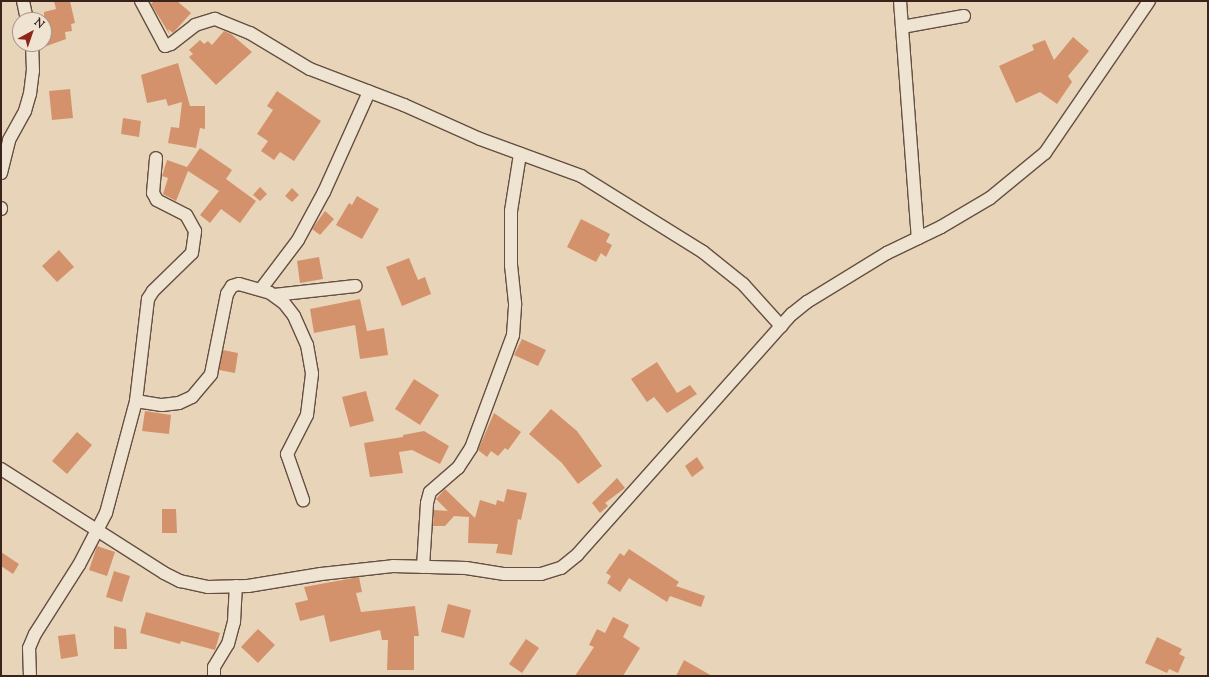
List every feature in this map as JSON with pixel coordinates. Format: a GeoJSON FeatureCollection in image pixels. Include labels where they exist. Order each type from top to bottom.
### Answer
{"type":"FeatureCollection","features":[{"type":"Feature","properties":{"kind":"street"},"geometry":{"type":"LineString","coordinates":[[23,1],[25,12]]}},
{"type":"Feature","properties":{"kind":"street"},"geometry":{"type":"LineString","coordinates":[[141,1],[165,46],[202,21],[215,18],[250,33],[310,69],[520,154],[581,176],[684,239],[732,274],[781,326]]}},
{"type":"Feature","properties":{"kind":"street"},"geometry":{"type":"LineString","coordinates":[[900,1],[918,238]]}},
{"type":"Feature","properties":{"kind":"street"},"geometry":{"type":"LineString","coordinates":[[1,469],[180,582],[208,587],[236,586],[393,566],[466,568],[505,574],[541,574],[561,568],[577,555],[781,326],[808,302],[887,253],[918,238],[990,198],[1045,153],[1149,1]]}},
{"type":"Feature","properties":{"kind":"street"},"geometry":{"type":"LineString","coordinates":[[902,27],[964,16]]}},
{"type":"Feature","properties":{"kind":"street"},"geometry":{"type":"LineString","coordinates":[[1,173],[9,140],[25,111],[30,94],[33,71],[32,52]]}},
{"type":"Feature","properties":{"kind":"street"},"geometry":{"type":"LineString","coordinates":[[261,290],[298,240],[324,192],[369,92]]}},
{"type":"Feature","properties":{"kind":"street"},"geometry":{"type":"LineString","coordinates":[[424,566],[427,503],[430,492],[458,468],[471,448],[513,335],[515,303],[511,266],[511,211],[520,154]]}},
{"type":"Feature","properties":{"kind":"street"},"geometry":{"type":"LineString","coordinates":[[30,676],[29,648],[35,634],[80,565],[106,514],[123,441],[136,401],[148,300],[153,291],[192,253],[195,231],[186,215],[157,200],[153,194],[156,158]]}},
{"type":"Feature","properties":{"kind":"street"},"geometry":{"type":"LineString","coordinates":[[136,401],[180,404],[192,397],[211,374],[227,294],[232,286],[261,290],[274,296],[284,303],[294,316],[307,345],[312,374],[307,415],[287,454],[303,500]]}},
{"type":"Feature","properties":{"kind":"street"},"geometry":{"type":"LineString","coordinates":[[274,296],[356,286]]}},
{"type":"Feature","properties":{"kind":"street"},"geometry":{"type":"LineString","coordinates":[[214,676],[214,668],[228,644],[234,622],[236,586]]}},
{"type":"Feature","properties":{"kind":"building"},"geometry":{"type":"Polygon","coordinates":[[[54,1],[70,1],[75,23],[71,24],[72,31],[65,32],[66,39],[52,44],[52,12],[44,12],[56,9],[54,1]]]}},
{"type":"Feature","properties":{"kind":"building"},"geometry":{"type":"Polygon","coordinates":[[[154,1],[177,1],[191,13],[173,33],[168,29],[170,35],[151,4],[154,1]]]}},
{"type":"Feature","properties":{"kind":"building"},"geometry":{"type":"Polygon","coordinates":[[[224,31],[231,34],[252,52],[216,85],[189,57],[193,54],[189,50],[200,40],[204,44],[208,41],[212,45],[224,31]]]}},
{"type":"Feature","properties":{"kind":"building"},"geometry":{"type":"Polygon","coordinates":[[[1073,37],[1089,51],[1068,76],[1072,82],[1057,104],[1040,92],[1016,103],[999,66],[1034,50],[1032,45],[1045,40],[1054,60],[1073,37]]]}},
{"type":"Feature","properties":{"kind":"building"},"geometry":{"type":"Polygon","coordinates":[[[178,63],[190,106],[205,106],[205,129],[200,128],[196,148],[168,143],[171,127],[179,128],[182,102],[168,106],[166,99],[147,103],[141,75],[178,63]]]}},
{"type":"Feature","properties":{"kind":"building"},"geometry":{"type":"Polygon","coordinates":[[[70,89],[73,118],[52,120],[49,91],[70,89]]]}},
{"type":"Feature","properties":{"kind":"building"},"geometry":{"type":"Polygon","coordinates":[[[277,91],[321,121],[294,161],[280,152],[274,160],[261,151],[268,141],[257,134],[273,110],[267,106],[277,91]]]}},
{"type":"Feature","properties":{"kind":"building"},"geometry":{"type":"Polygon","coordinates":[[[123,118],[141,121],[139,137],[121,134],[123,118]]]}},
{"type":"Feature","properties":{"kind":"building"},"geometry":{"type":"Polygon","coordinates":[[[200,148],[232,170],[226,179],[256,201],[240,223],[221,209],[210,223],[200,215],[219,191],[188,171],[176,201],[163,194],[168,178],[162,176],[167,160],[187,167],[200,148]]]}},
{"type":"Feature","properties":{"kind":"building"},"geometry":{"type":"Polygon","coordinates":[[[260,187],[267,194],[260,201],[253,195],[260,187]]]}},
{"type":"Feature","properties":{"kind":"building"},"geometry":{"type":"Polygon","coordinates":[[[292,188],[299,195],[292,202],[285,196],[292,188]]]}},
{"type":"Feature","properties":{"kind":"building"},"geometry":{"type":"Polygon","coordinates":[[[357,196],[379,209],[362,239],[336,225],[349,203],[352,205],[357,196]]]}},
{"type":"Feature","properties":{"kind":"building"},"geometry":{"type":"Polygon","coordinates":[[[325,211],[334,219],[320,235],[312,229],[325,211]]]}},
{"type":"Feature","properties":{"kind":"building"},"geometry":{"type":"Polygon","coordinates":[[[581,219],[610,234],[606,242],[612,245],[606,257],[601,253],[596,262],[567,247],[581,219]]]}},
{"type":"Feature","properties":{"kind":"building"},"geometry":{"type":"Polygon","coordinates":[[[59,250],[74,267],[57,282],[42,266],[59,250]]]}},
{"type":"Feature","properties":{"kind":"building"},"geometry":{"type":"Polygon","coordinates":[[[319,257],[323,279],[300,283],[297,261],[319,257]]]}},
{"type":"Feature","properties":{"kind":"building"},"geometry":{"type":"Polygon","coordinates":[[[409,258],[418,280],[425,277],[431,294],[402,306],[386,267],[409,258]]]}},
{"type":"Feature","properties":{"kind":"building"},"geometry":{"type":"Polygon","coordinates":[[[360,299],[367,331],[384,328],[388,355],[360,359],[355,325],[314,333],[310,309],[360,299]]]}},
{"type":"Feature","properties":{"kind":"building"},"geometry":{"type":"Polygon","coordinates":[[[522,339],[546,350],[538,366],[514,355],[522,339]]]}},
{"type":"Feature","properties":{"kind":"building"},"geometry":{"type":"Polygon","coordinates":[[[223,350],[238,353],[235,373],[219,370],[223,350]]]}},
{"type":"Feature","properties":{"kind":"building"},"geometry":{"type":"Polygon","coordinates":[[[657,362],[677,393],[690,385],[697,394],[667,413],[654,397],[647,402],[631,379],[657,362]]]}},
{"type":"Feature","properties":{"kind":"building"},"geometry":{"type":"Polygon","coordinates":[[[414,379],[439,395],[420,425],[395,409],[414,379]]]}},
{"type":"Feature","properties":{"kind":"building"},"geometry":{"type":"Polygon","coordinates":[[[366,391],[374,421],[350,427],[342,397],[366,391]]]}},
{"type":"Feature","properties":{"kind":"building"},"geometry":{"type":"Polygon","coordinates":[[[551,409],[577,431],[602,466],[578,484],[562,463],[529,434],[551,409]]]}},
{"type":"Feature","properties":{"kind":"building"},"geometry":{"type":"Polygon","coordinates":[[[145,411],[171,415],[169,434],[142,431],[145,411]]]}},
{"type":"Feature","properties":{"kind":"building"},"geometry":{"type":"Polygon","coordinates":[[[494,413],[521,432],[508,450],[505,448],[498,456],[491,451],[487,457],[478,450],[494,413]]]}},
{"type":"Feature","properties":{"kind":"building"},"geometry":{"type":"Polygon","coordinates":[[[424,431],[449,446],[440,464],[412,450],[399,452],[403,473],[370,477],[364,443],[403,437],[403,435],[424,431]]]}},
{"type":"Feature","properties":{"kind":"building"},"geometry":{"type":"Polygon","coordinates":[[[77,432],[92,445],[67,474],[52,461],[77,432]]]}},
{"type":"Feature","properties":{"kind":"building"},"geometry":{"type":"Polygon","coordinates":[[[697,457],[704,468],[692,477],[685,466],[697,457]]]}},
{"type":"Feature","properties":{"kind":"building"},"geometry":{"type":"Polygon","coordinates":[[[617,478],[625,488],[605,503],[608,506],[600,513],[592,503],[617,478]]]}},
{"type":"Feature","properties":{"kind":"building"},"geometry":{"type":"Polygon","coordinates":[[[445,489],[475,518],[480,500],[496,505],[497,500],[504,502],[507,489],[527,493],[521,520],[518,519],[512,555],[496,553],[498,544],[468,543],[469,517],[454,516],[445,526],[433,526],[434,510],[448,511],[436,499],[445,489]]]}},
{"type":"Feature","properties":{"kind":"building"},"geometry":{"type":"Polygon","coordinates":[[[162,509],[176,509],[177,533],[162,533],[162,509]]]}},
{"type":"Feature","properties":{"kind":"building"},"geometry":{"type":"Polygon","coordinates":[[[97,546],[115,552],[107,576],[89,570],[97,546]]]}},
{"type":"Feature","properties":{"kind":"building"},"geometry":{"type":"Polygon","coordinates":[[[629,549],[679,582],[676,586],[705,596],[701,607],[670,596],[667,602],[629,578],[620,592],[607,583],[611,576],[606,573],[620,553],[624,556],[629,549]]]}},
{"type":"Feature","properties":{"kind":"building"},"geometry":{"type":"Polygon","coordinates":[[[1,552],[19,564],[13,574],[1,566],[1,552]]]}},
{"type":"Feature","properties":{"kind":"building"},"geometry":{"type":"Polygon","coordinates":[[[114,571],[130,576],[122,602],[106,597],[114,571]]]}},
{"type":"Feature","properties":{"kind":"building"},"geometry":{"type":"Polygon","coordinates":[[[359,577],[362,592],[356,593],[361,612],[415,606],[419,636],[414,636],[414,670],[387,670],[388,640],[382,640],[380,630],[330,642],[324,615],[300,621],[295,603],[308,600],[304,587],[359,577]]]}},
{"type":"Feature","properties":{"kind":"building"},"geometry":{"type":"Polygon","coordinates":[[[448,604],[471,610],[464,638],[441,632],[448,604]]]}},
{"type":"Feature","properties":{"kind":"building"},"geometry":{"type":"Polygon","coordinates":[[[146,612],[220,633],[215,650],[181,641],[180,644],[140,633],[146,612]]]}},
{"type":"Feature","properties":{"kind":"building"},"geometry":{"type":"Polygon","coordinates":[[[613,617],[629,625],[623,637],[640,648],[623,676],[575,676],[594,647],[589,645],[597,629],[605,633],[613,617]]]}},
{"type":"Feature","properties":{"kind":"building"},"geometry":{"type":"Polygon","coordinates":[[[114,626],[126,629],[127,649],[114,649],[114,626]]]}},
{"type":"Feature","properties":{"kind":"building"},"geometry":{"type":"Polygon","coordinates":[[[258,629],[275,645],[258,663],[241,647],[258,629]]]}},
{"type":"Feature","properties":{"kind":"building"},"geometry":{"type":"Polygon","coordinates":[[[75,634],[78,656],[61,659],[58,636],[75,634]]]}},
{"type":"Feature","properties":{"kind":"building"},"geometry":{"type":"Polygon","coordinates":[[[1157,637],[1182,649],[1179,654],[1185,657],[1178,673],[1169,669],[1167,673],[1145,663],[1157,637]]]}},
{"type":"Feature","properties":{"kind":"building"},"geometry":{"type":"Polygon","coordinates":[[[526,639],[539,648],[522,673],[509,664],[526,639]]]}},
{"type":"Feature","properties":{"kind":"building"},"geometry":{"type":"Polygon","coordinates":[[[684,660],[712,676],[676,676],[684,660]]]}}]}
